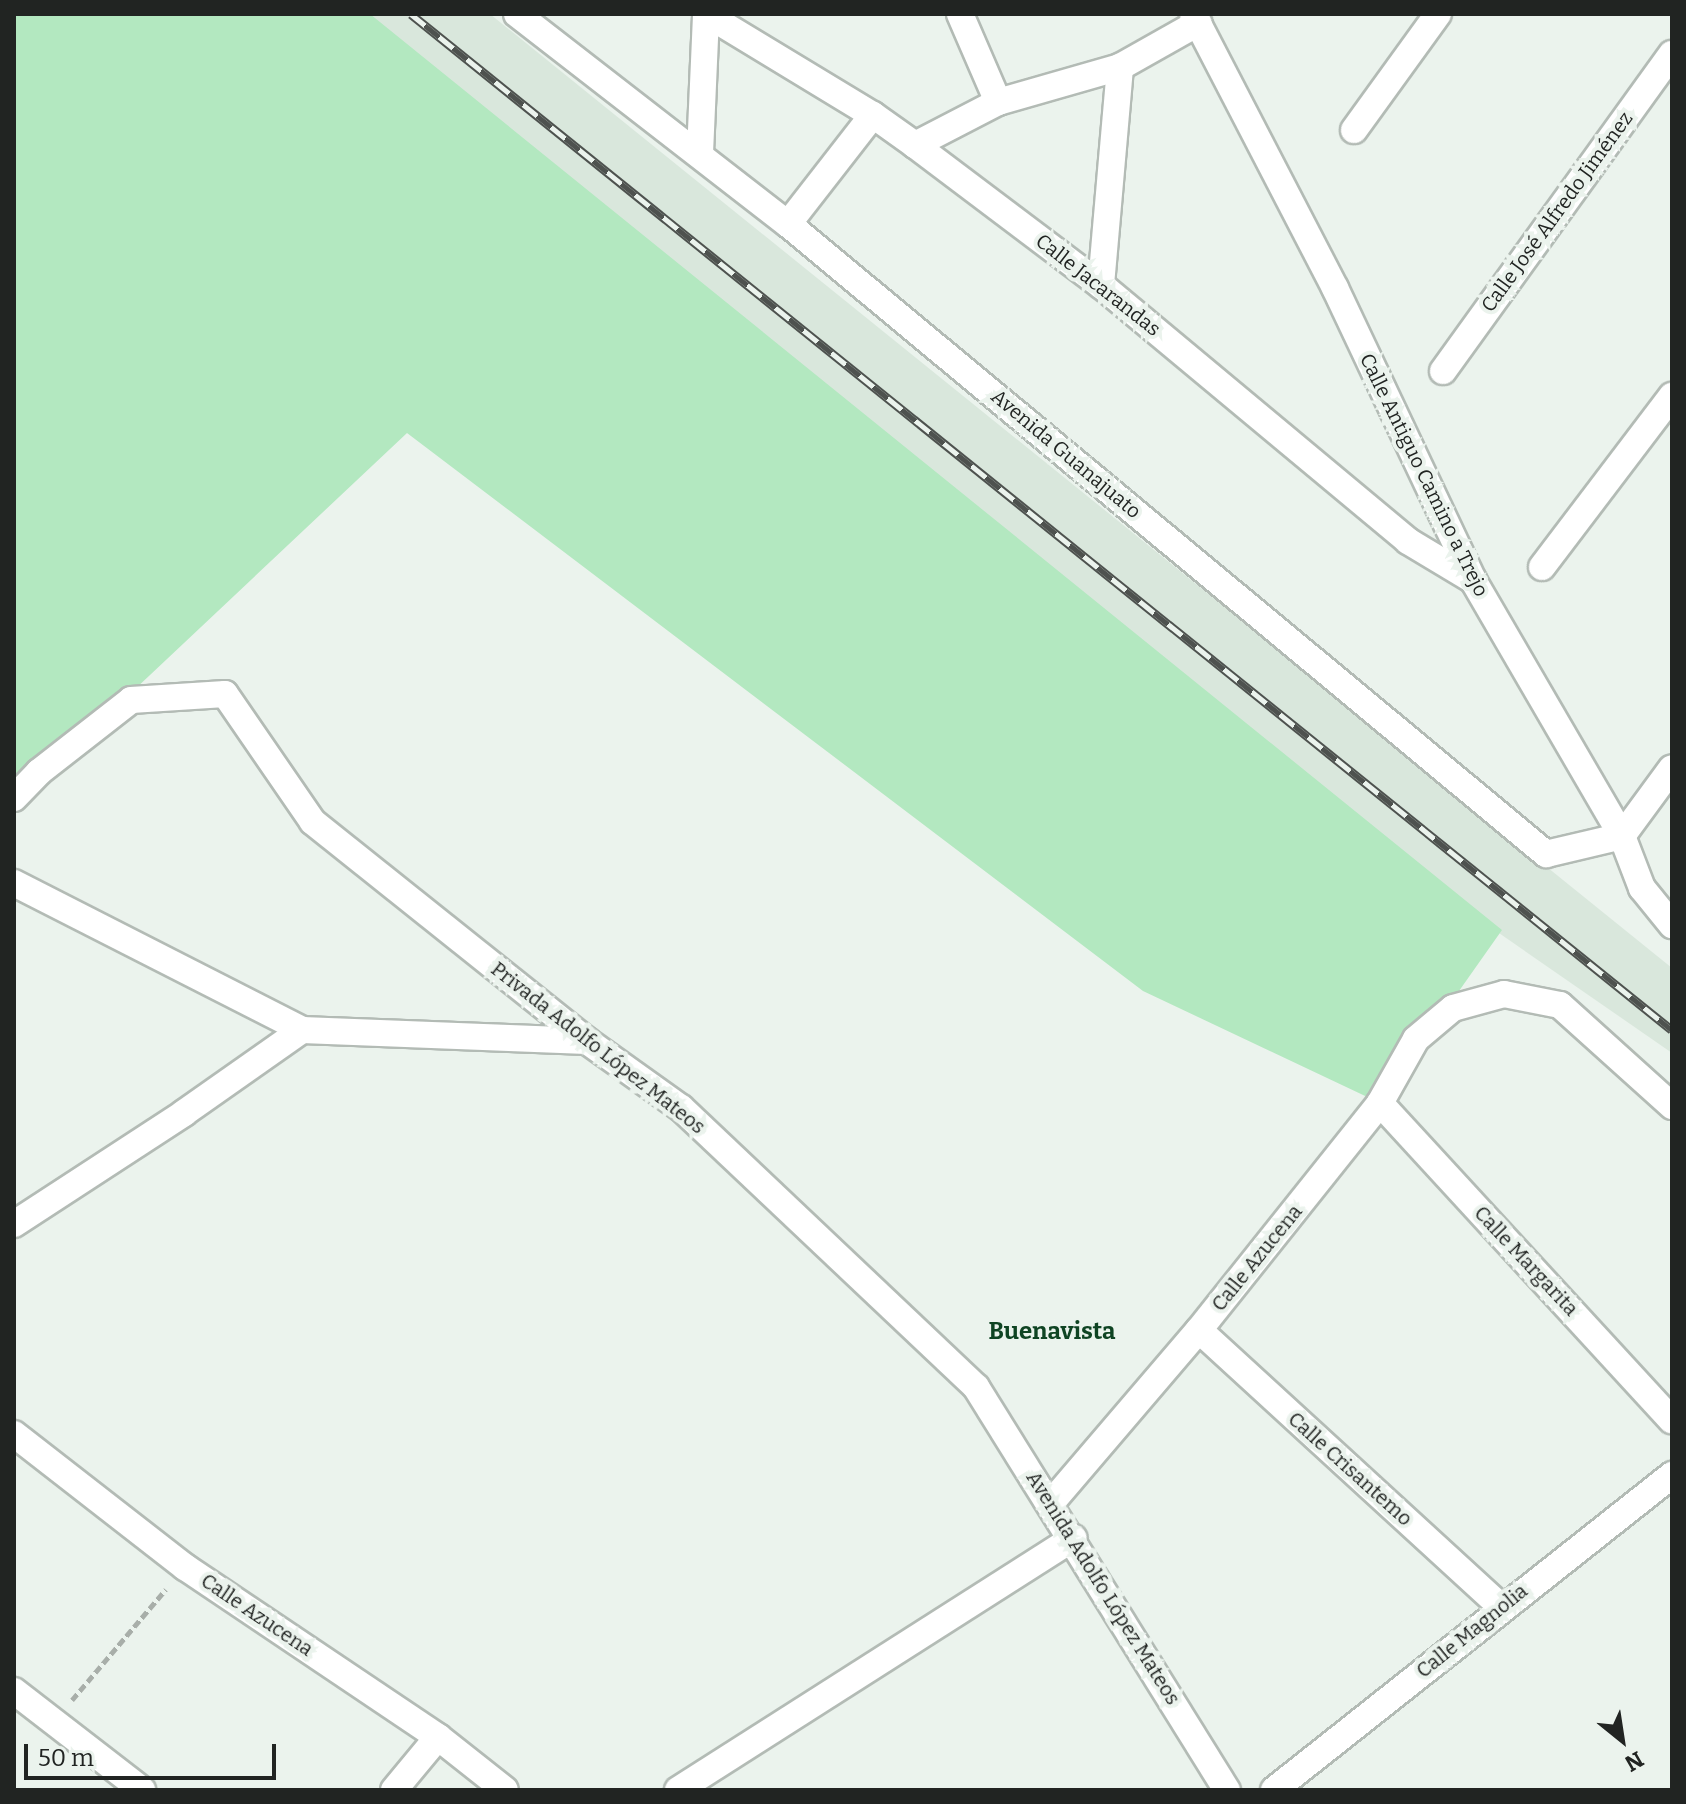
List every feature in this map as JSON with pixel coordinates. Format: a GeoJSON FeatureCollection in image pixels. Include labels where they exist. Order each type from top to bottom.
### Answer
{"type":"FeatureCollection","features":[{"type":"Feature","properties":{"kind":"street","name":"Avenida Guanajuato"},"geometry":{"type":"LineString","coordinates":[[517,14],[788,224],[1546,854],[1622,836]]}},
{"type":"Feature","properties":{"kind":"street"},"geometry":{"type":"LineString","coordinates":[[700,153],[706,14]]}},
{"type":"Feature","properties":{"kind":"street","name":"Calle Jacarandas"},"geometry":{"type":"LineString","coordinates":[[706,14],[873,115],[915,145],[1101,285],[1408,541],[1473,580]]}},
{"type":"Feature","properties":{"kind":"street"},"geometry":{"type":"LineString","coordinates":[[960,14],[998,102]]}},
{"type":"Feature","properties":{"kind":"street"},"geometry":{"type":"LineString","coordinates":[[1354,130],[1438,14]]}},
{"type":"Feature","properties":{"kind":"street"},"geometry":{"type":"LineString","coordinates":[[915,145],[998,102],[1120,67],[1196,18]]}},
{"type":"Feature","properties":{"kind":"street","name":"Calle Antiguo Camino a Trejo"},"geometry":{"type":"LineString","coordinates":[[1196,18],[1335,288],[1473,580],[1622,836],[1642,888],[1672,925]]}},
{"type":"Feature","properties":{"kind":"street","name":"Calle José Alfredo Jiménez"},"geometry":{"type":"LineString","coordinates":[[1443,371],[1672,54]]}},
{"type":"Feature","properties":{"kind":"street"},"geometry":{"type":"LineString","coordinates":[[1101,285],[1120,67]]}},
{"type":"Feature","properties":{"kind":"street"},"geometry":{"type":"LineString","coordinates":[[788,224],[873,115]]}},
{"type":"Feature","properties":{"kind":"street"},"geometry":{"type":"LineString","coordinates":[[1542,567],[1672,396]]}},
{"type":"Feature","properties":{"kind":"street","name":"Privada Adolfo López Mateos"},"geometry":{"type":"LineString","coordinates":[[14,798],[39,772],[131,700],[225,694],[313,822],[587,1041],[681,1108],[976,1387]]}},
{"type":"Feature","properties":{"kind":"street"},"geometry":{"type":"LineString","coordinates":[[1622,836],[1672,768]]}},
{"type":"Feature","properties":{"kind":"street"},"geometry":{"type":"LineString","coordinates":[[14,883],[302,1030],[587,1041]]}},
{"type":"Feature","properties":{"kind":"street","name":"Calle Azucena"},"geometry":{"type":"LineString","coordinates":[[1051,1503],[1199,1330],[1380,1103],[1416,1039],[1453,1008],[1504,994],[1560,1005],[1672,1106]]}},
{"type":"Feature","properties":{"kind":"street"},"geometry":{"type":"LineString","coordinates":[[14,1224],[184,1113],[302,1030]]}},
{"type":"Feature","properties":{"kind":"street","name":"Calle Margarita"},"geometry":{"type":"LineString","coordinates":[[1380,1103],[1672,1420]]}},
{"type":"Feature","properties":{"kind":"street","name":"Calle Crisantemo"},"geometry":{"type":"LineString","coordinates":[[1199,1330],[1501,1607]]}},
{"type":"Feature","properties":{"kind":"street","name":"Avenida Adolfo López Mateos"},"geometry":{"type":"LineString","coordinates":[[976,1387],[1073,1538],[1227,1790]]}},
{"type":"Feature","properties":{"kind":"street","name":"Calle Azucena"},"geometry":{"type":"LineString","coordinates":[[14,1434],[185,1567],[438,1737],[505,1790]]}},
{"type":"Feature","properties":{"kind":"street","name":"Calle Magnolia"},"geometry":{"type":"LineString","coordinates":[[1274,1790],[1501,1607],[1672,1475]]}},
{"type":"Feature","properties":{"kind":"street"},"geometry":{"type":"LineString","coordinates":[[678,1790],[1073,1538]]}},
{"type":"Feature","properties":{"kind":"street"},"geometry":{"type":"LineString","coordinates":[[14,1691],[142,1790]]}},
{"type":"Feature","properties":{"kind":"street"},"geometry":{"type":"LineString","coordinates":[[394,1790],[438,1737]]}},
{"type":"Feature","properties":{"kind":"path"},"geometry":{"type":"LineString","coordinates":[[53,1722],[185,1567]]}},
{"type":"Feature","properties":{"kind":"shaded area"},"geometry":{"type":"Polygon","coordinates":[[[340,14],[490,14],[1672,968],[1672,1053],[1395,861],[340,14]]]}},
{"type":"Feature","properties":{"kind":"green space"},"geometry":{"type":"Polygon","coordinates":[[[14,14],[370,14],[1502,930],[1380,1103],[1143,991],[407,433],[14,803],[14,14]]]}},
{"type":"Feature","properties":{"kind":"railway"},"geometry":{"type":"LineString","coordinates":[[411,14],[1672,1030]]}},
{"type":"Feature","properties":{"kind":"district","name":"Buenavista"},"geometry":{"type":"Point","coordinates":[1052,1332]}}]}
